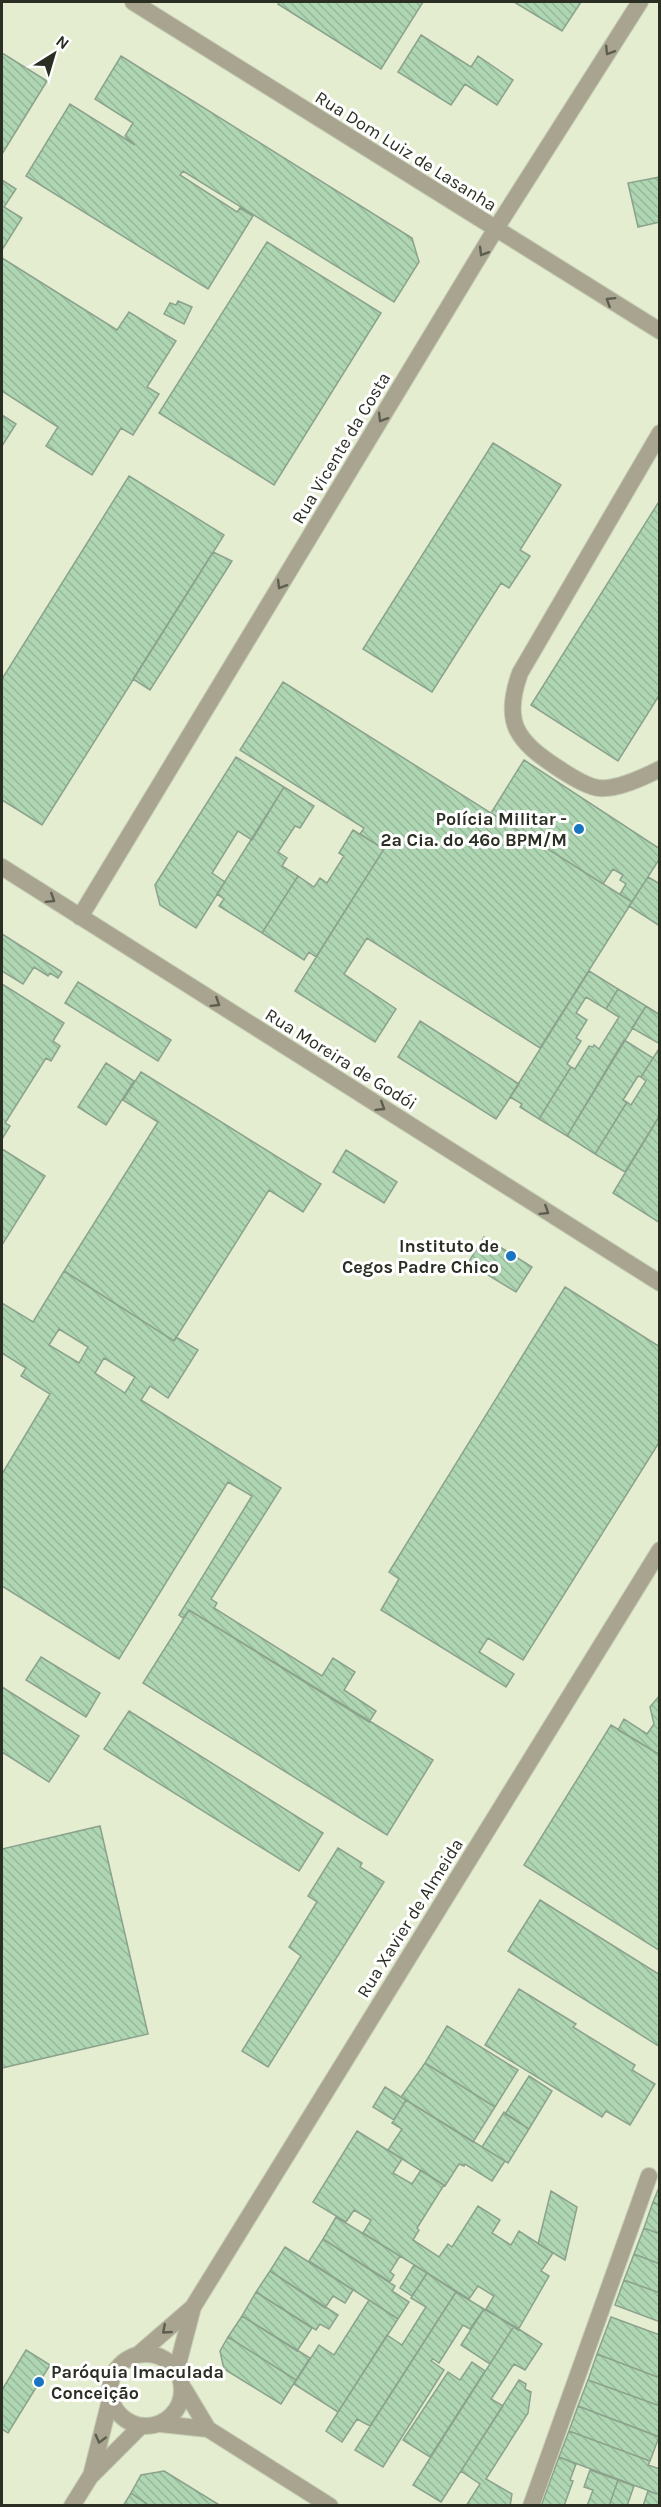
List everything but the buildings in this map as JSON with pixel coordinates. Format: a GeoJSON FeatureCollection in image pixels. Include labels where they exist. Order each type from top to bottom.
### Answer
{"type":"FeatureCollection","features":[{"type":"Feature","properties":{"kind":"street","name":"Rua Dom Luiz de Lasanha"},"geometry":{"type":"LineString","coordinates":[[132,2],[660,331]]}},
{"type":"Feature","properties":{"kind":"street","name":"Rua Vicente da Costa"},"geometry":{"type":"LineString","coordinates":[[80,917],[495,230],[640,2]]}},
{"type":"Feature","properties":{"kind":"street"},"geometry":{"type":"LineString","coordinates":[[660,433],[520,673],[513,693],[513,715],[519,735],[534,752],[568,774],[598,788],[635,782],[660,768]]}},
{"type":"Feature","properties":{"kind":"street","name":"Rua Moreira de Godói"},"geometry":{"type":"LineString","coordinates":[[2,867],[660,1283]]}},
{"type":"Feature","properties":{"kind":"street","name":"Rua Xavier de Almeida"},"geometry":{"type":"LineString","coordinates":[[177,2368],[193,2307],[660,1550]]}},
{"type":"Feature","properties":{"kind":"street"},"geometry":{"type":"LineString","coordinates":[[531,2505],[649,2176]]}},
{"type":"Feature","properties":{"kind":"street","name":"Rua Xavier de Almeida"},"geometry":{"type":"LineString","coordinates":[[140,2353],[193,2307]]}},
{"type":"Feature","properties":{"kind":"street"},"geometry":{"type":"LineString","coordinates":[[90,2477],[110,2400],[110,2379],[121,2362],[140,2353],[160,2355],[177,2368],[184,2389],[208,2429]]}},
{"type":"Feature","properties":{"kind":"street"},"geometry":{"type":"LineString","coordinates":[[161,2424],[178,2410],[184,2389]]}},
{"type":"Feature","properties":{"kind":"street"},"geometry":{"type":"LineString","coordinates":[[110,2400],[122,2417],[140,2427]]}},
{"type":"Feature","properties":{"kind":"street"},"geometry":{"type":"LineString","coordinates":[[72,2505],[90,2477],[140,2427],[161,2424],[208,2429],[330,2505]]}},
{"type":"Feature","properties":{"kind":"place","name":"Polícia Militar - 2ª Cia. do 46º BPM/M"},"geometry":{"type":"Point","coordinates":[579,829]}},
{"type":"Feature","properties":{"kind":"place","name":"Instituto de Cegos Padre Chico"},"geometry":{"type":"Point","coordinates":[511,1256]}},
{"type":"Feature","properties":{"kind":"place","name":"Paróquia Imaculada Conceição"},"geometry":{"type":"Point","coordinates":[39,2382]}}]}
